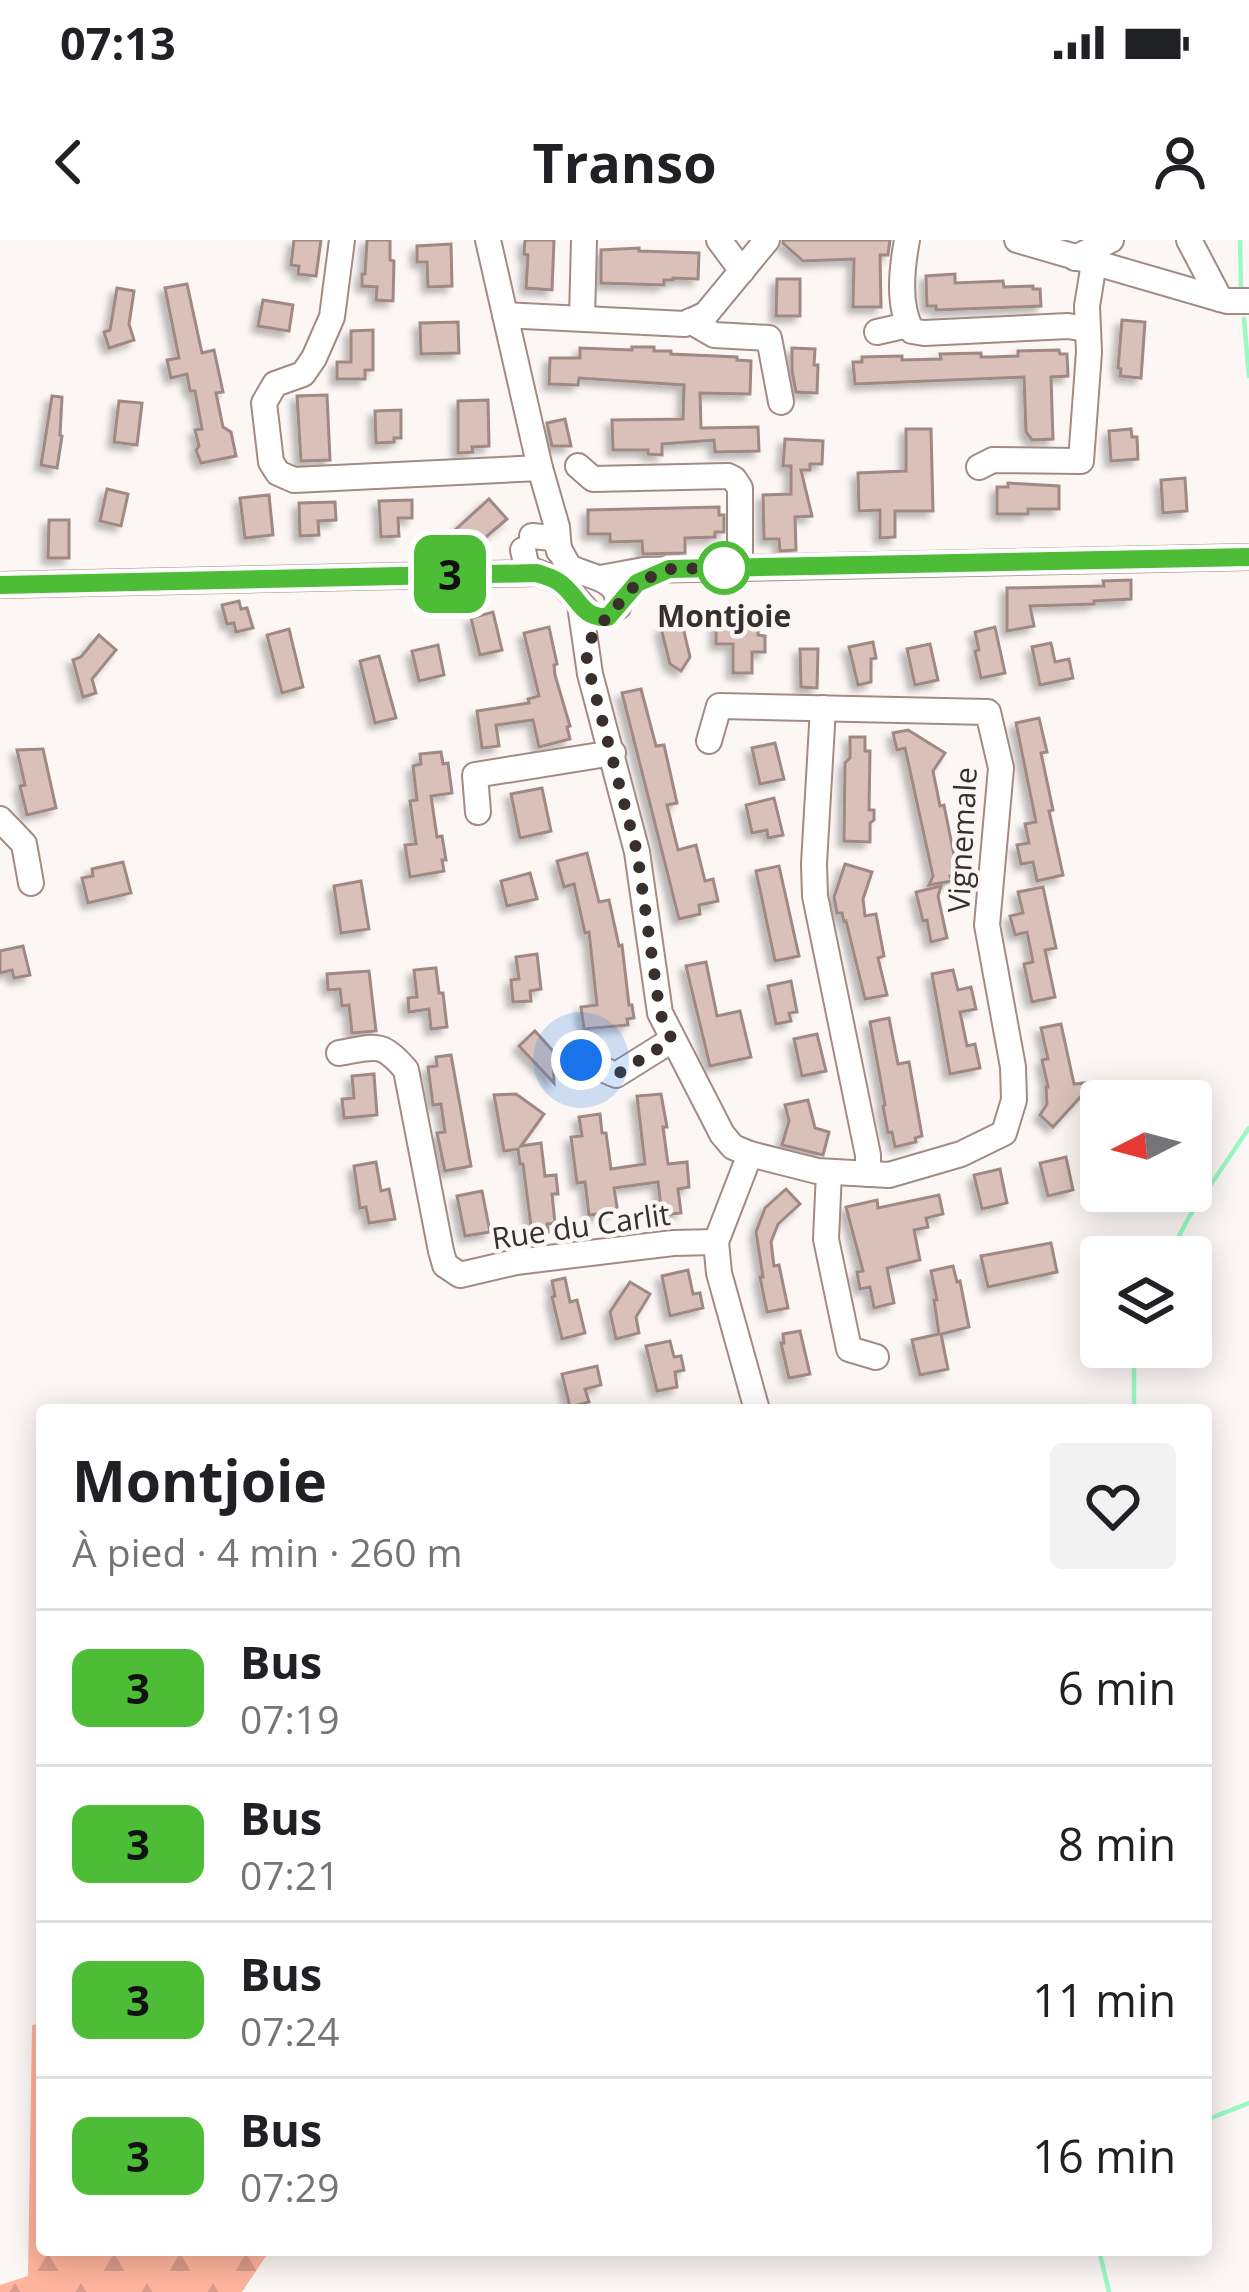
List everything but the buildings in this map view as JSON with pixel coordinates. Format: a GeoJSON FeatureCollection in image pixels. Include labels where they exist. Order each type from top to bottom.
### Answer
{"type":"FeatureCollection","features":[{"type":"Feature","properties":{"kind":"street"},"geometry":{"type":"LineString","coordinates":[[342,240],[332,317],[314,358],[303,374],[275,385],[264,403],[271,462],[278,473],[293,480],[540,468]]}},
{"type":"Feature","properties":{"kind":"street"},"geometry":{"type":"LineString","coordinates":[[488,240],[559,551]]}},
{"type":"Feature","properties":{"kind":"street"},"geometry":{"type":"LineString","coordinates":[[581,318],[584,240]]}},
{"type":"Feature","properties":{"kind":"street"},"geometry":{"type":"LineString","coordinates":[[719,240],[742,271]]}},
{"type":"Feature","properties":{"kind":"street"},"geometry":{"type":"LineString","coordinates":[[505,314],[685,324],[706,314],[767,240]]}},
{"type":"Feature","properties":{"kind":"street"},"geometry":{"type":"LineString","coordinates":[[907,240],[905,319],[912,331],[1086,329]]}},
{"type":"Feature","properties":{"kind":"street"},"geometry":{"type":"LineString","coordinates":[[1016,240],[1220,299],[1249,301]]}},
{"type":"Feature","properties":{"kind":"street"},"geometry":{"type":"LineString","coordinates":[[1085,261],[1111,240]]}},
{"type":"Feature","properties":{"kind":"street"},"geometry":{"type":"LineString","coordinates":[[1189,240],[1220,299]]}},
{"type":"Feature","properties":{"kind":"street"},"geometry":{"type":"LineString","coordinates":[[980,467],[992,460],[1081,460],[1089,352],[1085,261]]}},
{"type":"Feature","properties":{"kind":"street"},"geometry":{"type":"LineString","coordinates":[[690,321],[714,335],[769,338],[781,402]]}},
{"type":"Feature","properties":{"kind":"street"},"geometry":{"type":"LineString","coordinates":[[877,332],[908,325]]}},
{"type":"Feature","properties":{"kind":"street"},"geometry":{"type":"LineString","coordinates":[[578,466],[593,478],[734,479],[740,488],[740,568]]}},
{"type":"Feature","properties":{"kind":"street"},"geometry":{"type":"LineString","coordinates":[[484,574],[505,566],[527,543],[542,525],[548,498]]}},
{"type":"Feature","properties":{"kind":"street"},"geometry":{"type":"LineString","coordinates":[[554,538],[569,567],[612,584],[619,594],[613,612],[598,618],[560,581],[527,568],[527,543],[554,538]]}},
{"type":"Feature","properties":{"kind":"street"},"geometry":{"type":"LineString","coordinates":[[600,578],[644,569],[1249,557]]}},
{"type":"Feature","properties":{"kind":"street"},"geometry":{"type":"LineString","coordinates":[[587,646],[637,583],[669,569]]}},
{"type":"Feature","properties":{"kind":"street"},"geometry":{"type":"LineString","coordinates":[[0,585],[537,573]]}},
{"type":"Feature","properties":{"kind":"street"},"geometry":{"type":"LineString","coordinates":[[580,605],[590,674],[637,852],[660,1013],[722,1134],[733,1147],[750,1154],[716,1242],[719,1274],[755,1404]]}},
{"type":"Feature","properties":{"kind":"street","name":"Vignemale"},"geometry":{"type":"LineString","coordinates":[[710,741],[719,706],[988,712],[1001,768],[987,926],[1013,1066],[1014,1100],[1004,1132],[961,1154],[889,1175],[830,1172],[750,1154]]}},
{"type":"Feature","properties":{"kind":"street"},"geometry":{"type":"LineString","coordinates":[[823,709],[815,896],[868,1174]]}},
{"type":"Feature","properties":{"kind":"street"},"geometry":{"type":"LineString","coordinates":[[478,812],[475,775],[613,753]]}},
{"type":"Feature","properties":{"kind":"street"},"geometry":{"type":"LineString","coordinates":[[0,819],[23,844],[31,883]]}},
{"type":"Feature","properties":{"kind":"street"},"geometry":{"type":"LineString","coordinates":[[581,1060],[616,1075],[672,1040]]}},
{"type":"Feature","properties":{"kind":"street","name":"Rue du Carlit"},"geometry":{"type":"LineString","coordinates":[[338,1053],[379,1047],[392,1053],[406,1070],[441,1250],[445,1265],[460,1275],[516,1262],[716,1242]]}},
{"type":"Feature","properties":{"kind":"street"},"geometry":{"type":"LineString","coordinates":[[830,1172],[826,1239],[849,1348],[876,1358]]}},
{"type":"Feature","properties":{"kind":"green space"},"geometry":{"type":"Polygon","coordinates":[[[36,2024],[36,2256],[266,2256],[242,2292],[0,2292],[0,2285],[28,2276],[32,2025],[36,2024]]]}},
{"type":"Feature","properties":{"kind":"waterway"},"geometry":{"type":"LineString","coordinates":[[1240,240],[1241,291]]}},
{"type":"Feature","properties":{"kind":"waterway"},"geometry":{"type":"LineString","coordinates":[[1244,319],[1249,376]]}},
{"type":"Feature","properties":{"kind":"waterway"},"geometry":{"type":"LineString","coordinates":[[1179,1236],[1249,1128]]}},
{"type":"Feature","properties":{"kind":"waterway"},"geometry":{"type":"LineString","coordinates":[[1134,1368],[1134,1404]]}},
{"type":"Feature","properties":{"kind":"waterway"},"geometry":{"type":"LineString","coordinates":[[1212,2118],[1249,2103]]}},
{"type":"Feature","properties":{"kind":"waterway"},"geometry":{"type":"LineString","coordinates":[[1100,2256],[1109,2292]]}},
{"type":"Feature","properties":{"kind":"bus line","name":"3"},"geometry":{"type":"LineString","coordinates":[[0,585],[537,573],[560,581],[598,618],[608,617],[637,583],[669,569],[1249,557]]}},
{"type":"Feature","properties":{"kind":"place","name":"Montjoie"},"geometry":{"type":"Point","coordinates":[724,568]}},
{"type":"Feature","properties":{"kind":"route"},"geometry":{"type":"LineString","coordinates":[[581,1060],[616,1075],[672,1040],[660,1013],[637,852],[590,674],[587,646],[596,630],[647,577],[669,569],[724,568]]}}]}
